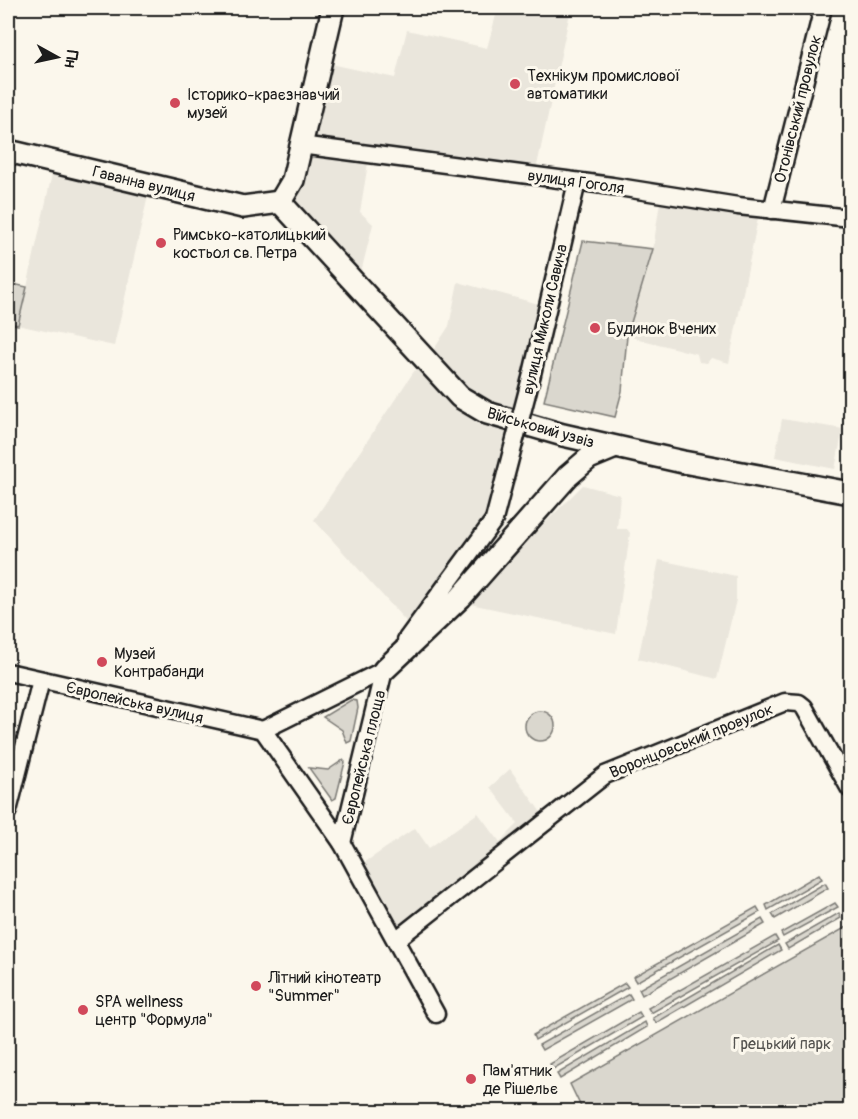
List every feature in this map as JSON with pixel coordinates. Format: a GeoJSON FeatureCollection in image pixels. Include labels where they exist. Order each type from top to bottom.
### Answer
{"type":"FeatureCollection","features":[{"type":"Feature","properties":{"kind":"street"},"geometry":{"type":"LineString","coordinates":[[280,202],[293,180],[333,8]]}},
{"type":"Feature","properties":{"kind":"street","name":"Отонівський провулок"},"geometry":{"type":"LineString","coordinates":[[772,210],[823,8]]}},
{"type":"Feature","properties":{"kind":"street","name":"вулиця Гоголя"},"geometry":{"type":"LineString","coordinates":[[300,146],[772,210],[780,208],[850,218]]}},
{"type":"Feature","properties":{"kind":"street","name":"Гаванна вулиця"},"geometry":{"type":"LineString","coordinates":[[8,151],[243,207],[280,202]]}},
{"type":"Feature","properties":{"kind":"street","name":"вулиця Миколи Савича"},"geometry":{"type":"LineString","coordinates":[[384,670],[494,520],[532,374],[577,182]]}},
{"type":"Feature","properties":{"kind":"street","name":"Військовий узвіз"},"geometry":{"type":"LineString","coordinates":[[280,202],[460,397],[487,413],[613,448],[850,493]]}},
{"type":"Feature","properties":{"kind":"street"},"geometry":{"type":"LineString","coordinates":[[384,670],[453,605],[568,476],[589,458],[613,448]]}},
{"type":"Feature","properties":{"kind":"street","name":"Європейська площа"},"geometry":{"type":"LineString","coordinates":[[342,843],[263,730],[384,670]]}},
{"type":"Feature","properties":{"kind":"street","name":"Європейська площа"},"geometry":{"type":"LineString","coordinates":[[342,843],[384,670]]}},
{"type":"Feature","properties":{"kind":"street","name":"Європейська вулиця"},"geometry":{"type":"LineString","coordinates":[[8,672],[263,730]]}},
{"type":"Feature","properties":{"kind":"street"},"geometry":{"type":"LineString","coordinates":[[8,811],[41,680]]}},
{"type":"Feature","properties":{"kind":"street","name":"Воронцовський провулок"},"geometry":{"type":"LineString","coordinates":[[396,940],[605,775],[785,702],[799,703],[804,707],[850,789]]}},
{"type":"Feature","properties":{"kind":"street"},"geometry":{"type":"LineString","coordinates":[[342,843],[436,1014]]}},
{"type":"Feature","properties":{"kind":"shaded area"},"geometry":{"type":"Polygon","coordinates":[[[498,8],[571,8],[535,175],[302,143],[322,62],[395,78],[407,30],[487,48],[498,8]]]}},
{"type":"Feature","properties":{"kind":"shaded area"},"geometry":{"type":"Polygon","coordinates":[[[301,147],[369,157],[360,212],[373,224],[358,284],[282,202],[301,147]]]}},
{"type":"Feature","properties":{"kind":"shaded area"},"geometry":{"type":"Polygon","coordinates":[[[54,165],[150,187],[114,346],[8,323],[8,283],[27,287],[54,165]]]}},
{"type":"Feature","properties":{"kind":"shaded area"},"geometry":{"type":"Polygon","coordinates":[[[661,195],[760,208],[729,363],[711,358],[707,363],[699,362],[697,354],[627,336],[653,249],[661,195]]]}},
{"type":"Feature","properties":{"kind":"shaded area"},"geometry":{"type":"Polygon","coordinates":[[[458,282],[546,306],[518,421],[488,412],[427,360],[449,326],[458,282]]]}},
{"type":"Feature","properties":{"kind":"shaded area"},"geometry":{"type":"Polygon","coordinates":[[[423,358],[459,398],[518,423],[493,519],[413,629],[314,520],[423,358]]]}},
{"type":"Feature","properties":{"kind":"shaded area"},"geometry":{"type":"Polygon","coordinates":[[[782,419],[843,429],[835,469],[775,457],[782,419]]]}},
{"type":"Feature","properties":{"kind":"shaded area"},"geometry":{"type":"Polygon","coordinates":[[[583,485],[620,495],[617,529],[627,529],[630,533],[616,634],[465,603],[583,485]]]}},
{"type":"Feature","properties":{"kind":"shaded area"},"geometry":{"type":"Polygon","coordinates":[[[659,560],[736,576],[736,600],[717,679],[638,659],[659,560]]]}},
{"type":"Feature","properties":{"kind":"shaded area"},"geometry":{"type":"Polygon","coordinates":[[[510,769],[545,818],[397,937],[358,867],[415,828],[429,848],[478,813],[500,842],[518,824],[490,787],[510,769]]]}},
{"type":"Feature","properties":{"kind":"green space","name":"Будинок Вчених"},"geometry":{"type":"Polygon","coordinates":[[[583,241],[653,249],[627,336],[622,391],[615,417],[544,401],[583,241]]]}},
{"type":"Feature","properties":{"kind":"green space"},"geometry":{"type":"Polygon","coordinates":[[[8,283],[27,287],[18,325],[8,323],[8,283]]]}},
{"type":"Feature","properties":{"kind":"green space"},"geometry":{"type":"Polygon","coordinates":[[[351,700],[357,701],[358,708],[351,741],[347,743],[342,730],[323,717],[351,700]]]}},
{"type":"Feature","properties":{"kind":"green space"},"geometry":{"type":"Polygon","coordinates":[[[540,711],[551,715],[555,726],[551,737],[540,741],[529,737],[525,726],[529,715],[540,711]]]}},
{"type":"Feature","properties":{"kind":"green space"},"geometry":{"type":"Polygon","coordinates":[[[343,760],[345,762],[336,798],[332,800],[309,768],[328,770],[343,760]]]}},
{"type":"Feature","properties":{"kind":"green space"},"geometry":{"type":"Polygon","coordinates":[[[819,874],[822,879],[768,910],[766,905],[819,874]]]}},
{"type":"Feature","properties":{"kind":"green space"},"geometry":{"type":"Polygon","coordinates":[[[825,883],[828,888],[775,919],[772,914],[825,883]]]}},
{"type":"Feature","properties":{"kind":"green space"},"geometry":{"type":"Polygon","coordinates":[[[835,903],[838,907],[783,937],[781,933],[835,903]]]}},
{"type":"Feature","properties":{"kind":"green space"},"geometry":{"type":"Polygon","coordinates":[[[757,907],[760,912],[636,982],[633,977],[757,907]]]}},
{"type":"Feature","properties":{"kind":"green space"},"geometry":{"type":"Polygon","coordinates":[[[839,913],[841,918],[788,949],[785,944],[839,913]]]}},
{"type":"Feature","properties":{"kind":"green space"},"geometry":{"type":"Polygon","coordinates":[[[762,919],[765,924],[642,995],[639,989],[762,919]]]}},
{"type":"Feature","properties":{"kind":"green space","name":"Грецький парк"},"geometry":{"type":"Polygon","coordinates":[[[850,925],[850,1111],[583,1111],[570,1084],[850,925]]]}},
{"type":"Feature","properties":{"kind":"green space"},"geometry":{"type":"Polygon","coordinates":[[[775,936],[778,941],[651,1013],[648,1008],[775,936]]]}},
{"type":"Feature","properties":{"kind":"green space"},"geometry":{"type":"Polygon","coordinates":[[[778,945],[781,950],[656,1023],[653,1018],[778,945]]]}},
{"type":"Feature","properties":{"kind":"green space"},"geometry":{"type":"Polygon","coordinates":[[[625,983],[628,987],[535,1040],[533,1035],[625,983]]]}},
{"type":"Feature","properties":{"kind":"green space"},"geometry":{"type":"Polygon","coordinates":[[[629,994],[632,999],[542,1050],[539,1045],[629,994]]]}},
{"type":"Feature","properties":{"kind":"green space"},"geometry":{"type":"Polygon","coordinates":[[[639,1012],[642,1017],[553,1069],[550,1064],[639,1012]]]}},
{"type":"Feature","properties":{"kind":"green space"},"geometry":{"type":"Polygon","coordinates":[[[645,1022],[647,1027],[560,1079],[557,1074],[645,1022]]]}},
{"type":"Feature","properties":{"kind":"place","name":"Технікум промислової автоматики"},"geometry":{"type":"Point","coordinates":[515,84]}},
{"type":"Feature","properties":{"kind":"place","name":"Історико-краєзнавчий музей"},"geometry":{"type":"Point","coordinates":[175,103]}},
{"type":"Feature","properties":{"kind":"place","name":"Римсько-католицький костьол св. Петра"},"geometry":{"type":"Point","coordinates":[161,243]}},
{"type":"Feature","properties":{"kind":"place","name":"Будинок Вчених"},"geometry":{"type":"Point","coordinates":[595,328]}},
{"type":"Feature","properties":{"kind":"place","name":"Музей Контрабанди"},"geometry":{"type":"Point","coordinates":[102,662]}},
{"type":"Feature","properties":{"kind":"place","name":"Літний кінотеатр \"Summer\""},"geometry":{"type":"Point","coordinates":[256,986]}},
{"type":"Feature","properties":{"kind":"place","name":"SPA wellness центр \"Формула\""},"geometry":{"type":"Point","coordinates":[83,1010]}},
{"type":"Feature","properties":{"kind":"place","name":"Пам'ятник де Рішельє"},"geometry":{"type":"Point","coordinates":[471,1079]}}]}
